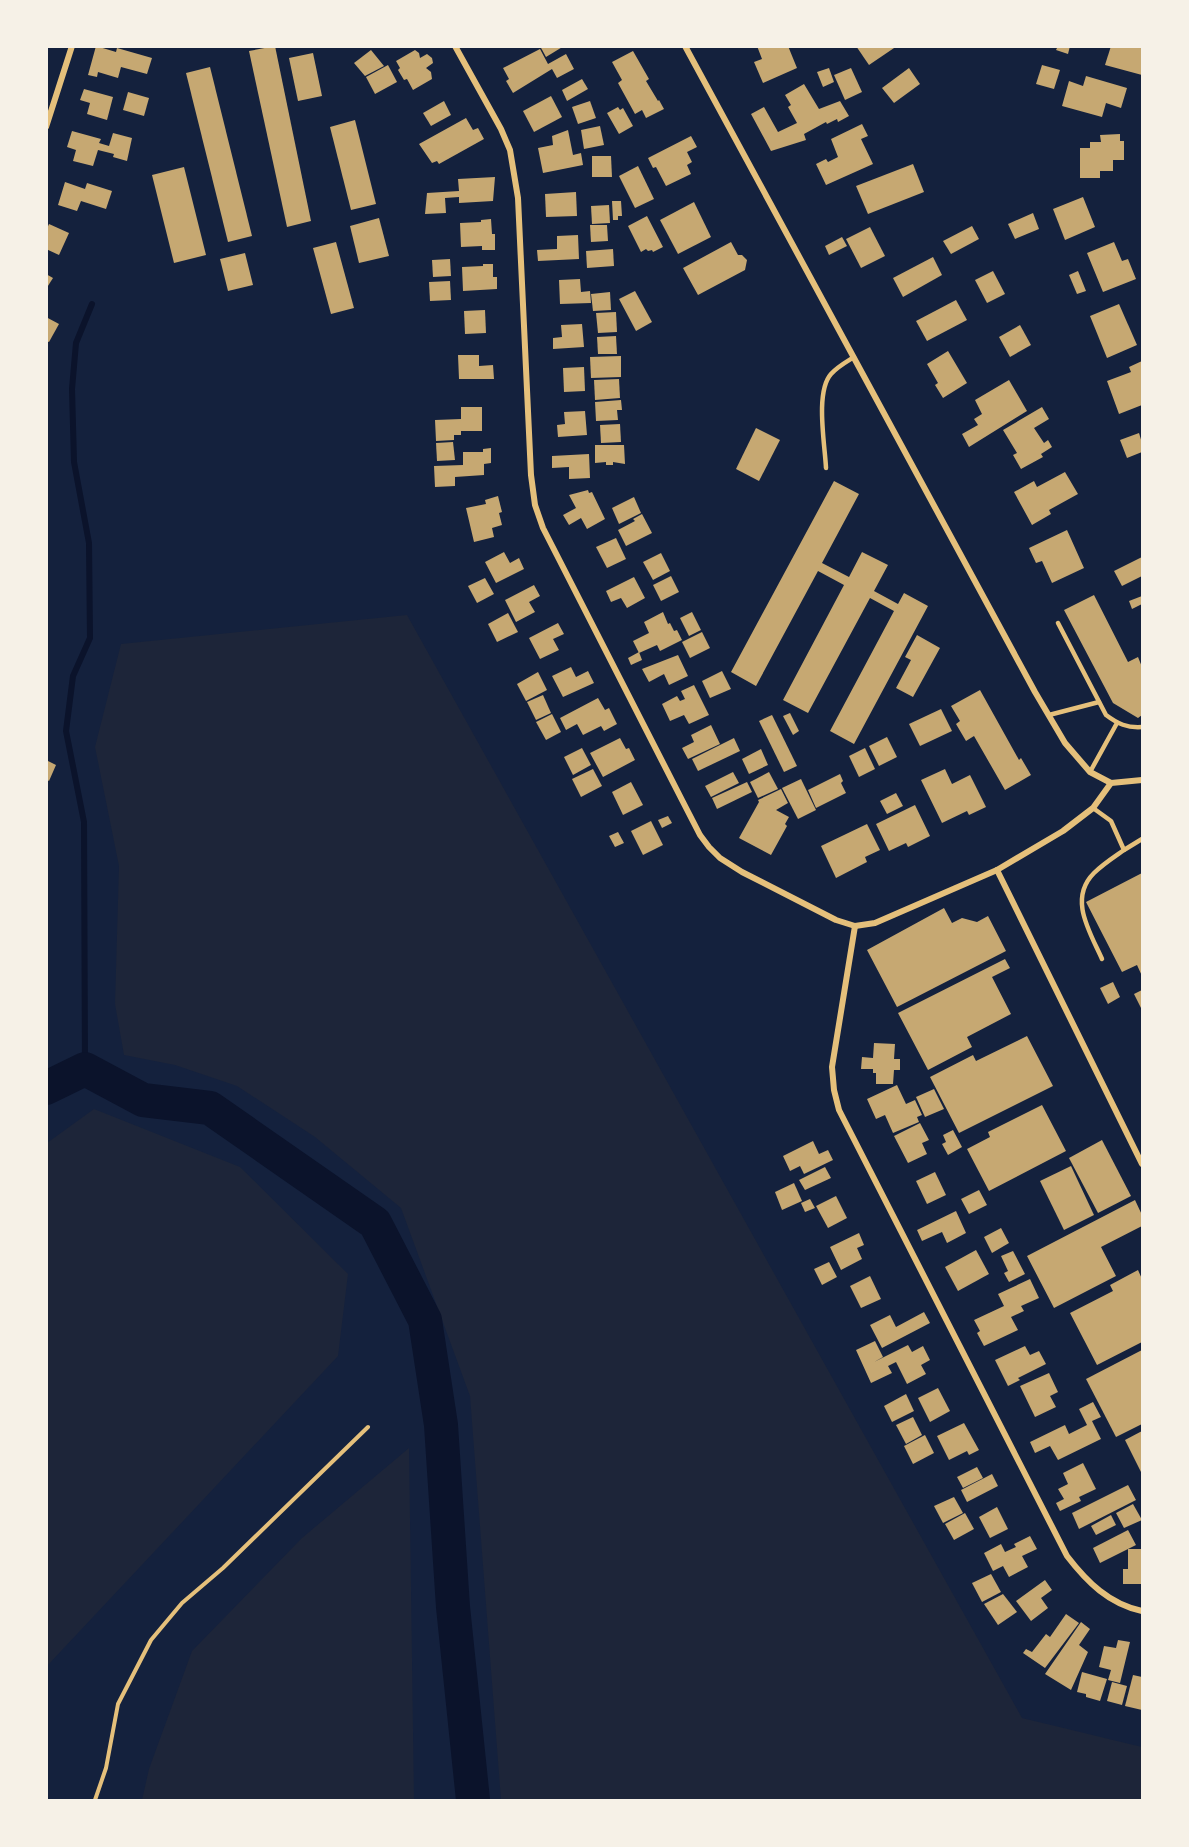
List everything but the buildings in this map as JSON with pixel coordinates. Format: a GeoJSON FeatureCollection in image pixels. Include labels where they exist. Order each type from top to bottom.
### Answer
{"type":"FeatureCollection","features":[{"type":"Feature","properties":{"kind":"street"},"geometry":{"type":"LineString","coordinates":[[46,127],[72,46]]}},
{"type":"Feature","properties":{"kind":"street"},"geometry":{"type":"LineString","coordinates":[[455,46],[501,129],[510,150],[515,172],[519,209],[531,483],[535,505],[543,528],[681,800],[709,847],[720,858],[741,872],[836,920],[855,926],[875,923],[997,870],[1063,831],[1093,808],[1111,783]]}},
{"type":"Feature","properties":{"kind":"street"},"geometry":{"type":"LineString","coordinates":[[685,46],[950,538],[1065,743],[1090,772],[1111,783],[1143,780]]}},
{"type":"Feature","properties":{"kind":"street"},"geometry":{"type":"LineString","coordinates":[[997,870],[1143,1164]]}},
{"type":"Feature","properties":{"kind":"street"},"geometry":{"type":"LineString","coordinates":[[855,926],[832,1067],[839,1110],[1067,1556],[1083,1577],[1102,1593],[1126,1608],[1143,1611]]}},
{"type":"Feature","properties":{"kind":"lane"},"geometry":{"type":"LineString","coordinates":[[826,468],[822,407],[824,387],[832,372],[854,357]]}},
{"type":"Feature","properties":{"kind":"lane"},"geometry":{"type":"LineString","coordinates":[[1058,623],[1106,715],[1117,723],[1132,728],[1143,727]]}},
{"type":"Feature","properties":{"kind":"lane"},"geometry":{"type":"LineString","coordinates":[[1049,715],[1099,702]]}},
{"type":"Feature","properties":{"kind":"lane"},"geometry":{"type":"LineString","coordinates":[[1090,772],[1117,723]]}},
{"type":"Feature","properties":{"kind":"lane"},"geometry":{"type":"LineString","coordinates":[[1093,808],[1111,821],[1124,849]]}},
{"type":"Feature","properties":{"kind":"lane"},"geometry":{"type":"LineString","coordinates":[[1102,959],[1082,914],[1080,904],[1082,894],[1094,873],[1124,849],[1143,839]]}},
{"type":"Feature","properties":{"kind":"path"},"geometry":{"type":"LineString","coordinates":[[95,1800],[106,1768],[118,1704],[151,1640],[182,1603],[301,1493],[368,1427]]}},
{"type":"Feature","properties":{"kind":"shaded area"},"geometry":{"type":"Polygon","coordinates":[[[407,615],[1022,1718],[1142,1747],[1142,1800],[501,1800],[470,1396],[401,1208],[315,1137],[237,1086],[175,1065],[124,1055],[115,1004],[119,866],[95,747],[121,644],[407,615]]]}},
{"type":"Feature","properties":{"kind":"shaded area"},"geometry":{"type":"Polygon","coordinates":[[[94,1109],[240,1167],[348,1274],[338,1356],[47,1666],[47,1143],[94,1109]]]}},
{"type":"Feature","properties":{"kind":"shaded area"},"geometry":{"type":"Polygon","coordinates":[[[409,1448],[414,1800],[142,1800],[149,1769],[192,1651],[302,1538],[409,1448]]]}},
{"type":"Feature","properties":{"kind":"waterway"},"geometry":{"type":"LineString","coordinates":[[85,1069],[84,822],[66,731],[73,676],[90,638],[89,543],[74,462],[72,389],[76,343],[92,304]]}},
{"type":"Feature","properties":{"kind":"waterway"},"geometry":{"type":"LineString","coordinates":[[46,1088],[85,1069],[143,1100],[210,1108],[375,1223],[425,1320],[441,1425],[453,1607],[473,1800]]}}]}
